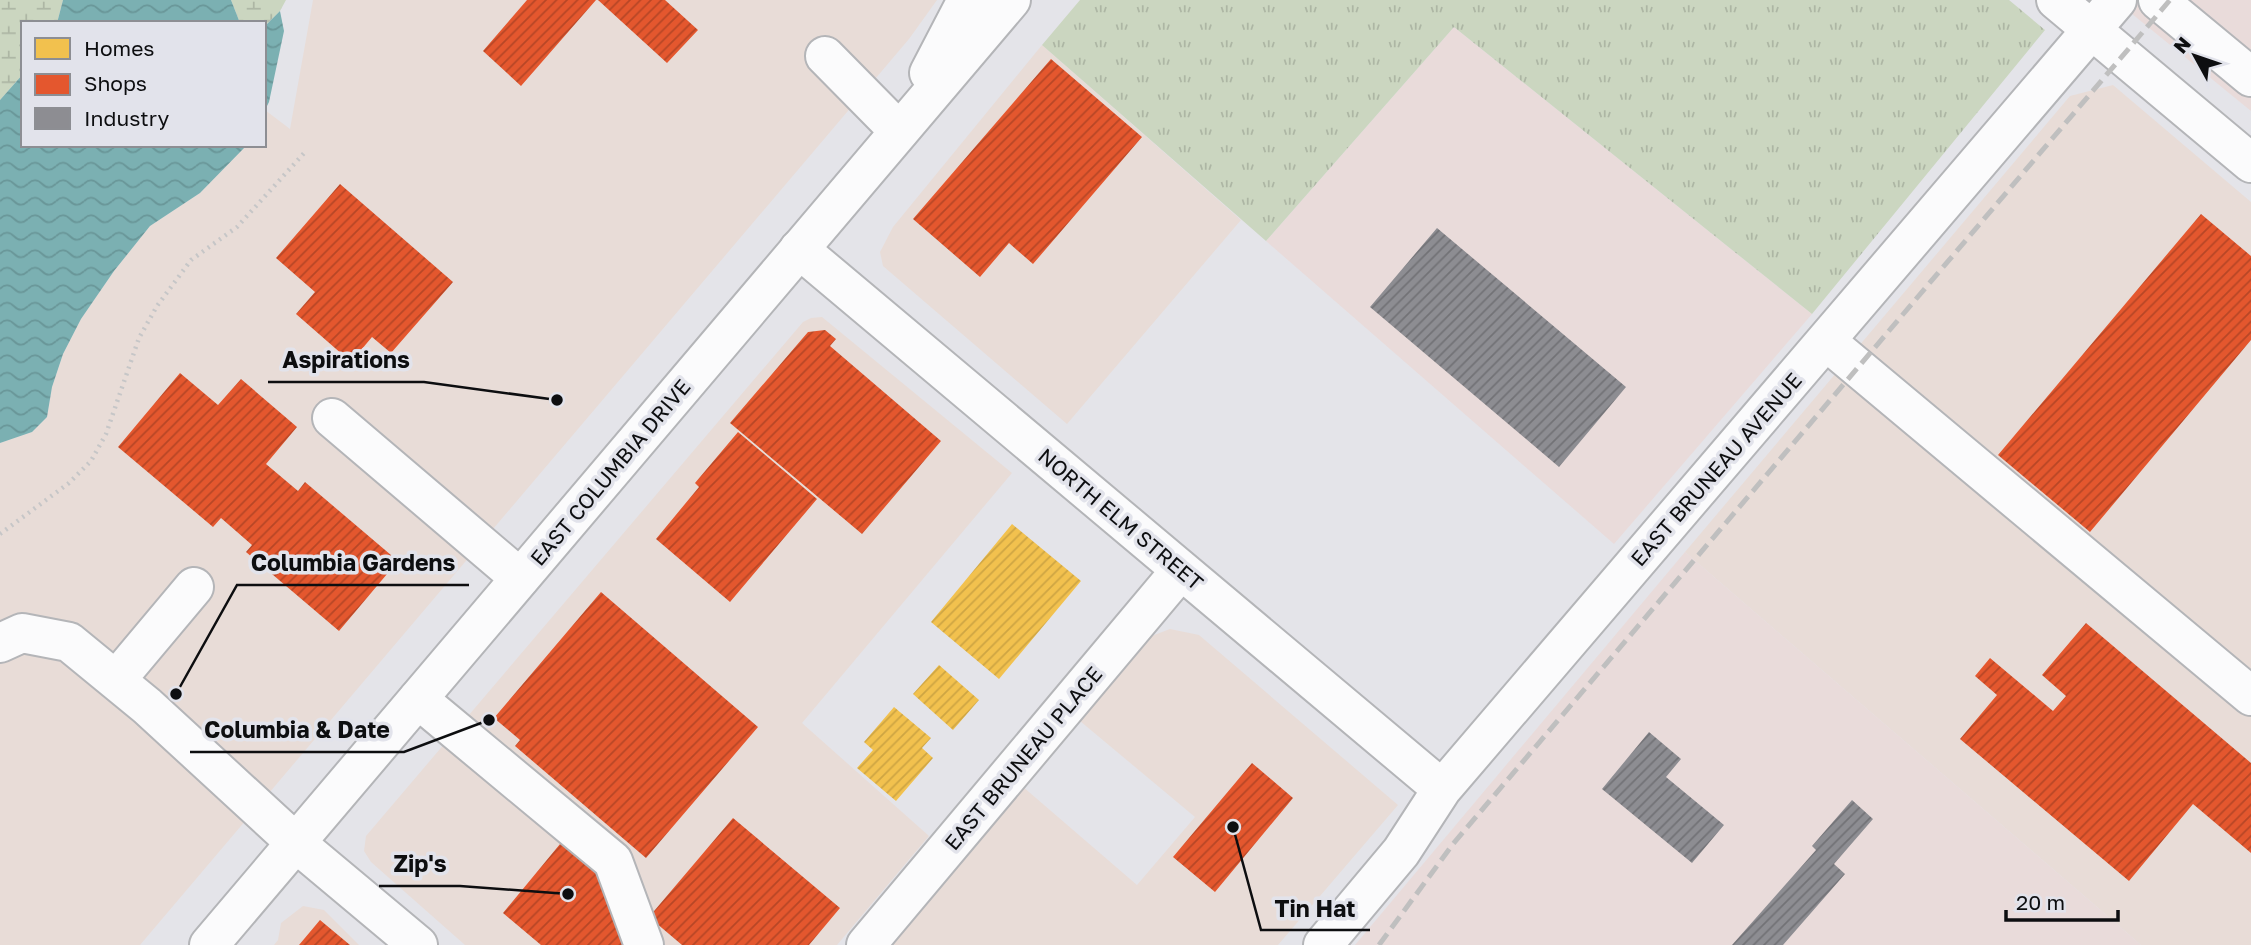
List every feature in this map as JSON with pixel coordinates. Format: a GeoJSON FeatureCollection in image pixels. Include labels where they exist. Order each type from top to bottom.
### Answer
{"type":"FeatureCollection","features":[{"type":"Feature","properties":{"kind":"street"},"geometry":{"type":"LineString","coordinates":[[825,56],[899,131],[967,0]]}},
{"type":"Feature","properties":{"kind":"street","name":"EAST COLUMBIA DRIVE"},"geometry":{"type":"LineString","coordinates":[[209,945],[1011,0]]}},
{"type":"Feature","properties":{"kind":"street"},"geometry":{"type":"LineString","coordinates":[[2056,0],[2251,163]]}},
{"type":"Feature","properties":{"kind":"street","name":"EAST BRUNEAU AVENUE"},"geometry":{"type":"LineString","coordinates":[[1323,945],[1401,852],[1442,789],[2117,0]]}},
{"type":"Feature","properties":{"kind":"street"},"geometry":{"type":"LineString","coordinates":[[2158,0],[2251,77]]}},
{"type":"Feature","properties":{"kind":"street","name":"NORTH ELM STREET"},"geometry":{"type":"LineString","coordinates":[[799,250],[1442,789]]}},
{"type":"Feature","properties":{"kind":"street"},"geometry":{"type":"LineString","coordinates":[[1826,341],[2251,696]]}},
{"type":"Feature","properties":{"kind":"street"},"geometry":{"type":"LineString","coordinates":[[332,418],[520,578]]}},
{"type":"Feature","properties":{"kind":"street","name":"EAST BRUNEAU PLACE"},"geometry":{"type":"LineString","coordinates":[[866,945],[1181,570]]}},
{"type":"Feature","properties":{"kind":"street"},"geometry":{"type":"LineString","coordinates":[[116,680],[194,587]]}},
{"type":"Feature","properties":{"kind":"street"},"geometry":{"type":"LineString","coordinates":[[0,643],[22,633],[69,642],[147,706],[296,843],[418,945]]}},
{"type":"Feature","properties":{"kind":"street"},"geometry":{"type":"LineString","coordinates":[[418,699],[612,861],[644,945]]}},
{"type":"Feature","properties":{"kind":"path"},"geometry":{"type":"LineString","coordinates":[[0,534],[69,483],[91,461],[106,434],[139,338],[157,306],[191,260],[237,227],[306,150]]}},
{"type":"Feature","properties":{"kind":"shaded area"},"geometry":{"type":"Polygon","coordinates":[[[313,0],[937,0],[909,39],[140,945],[0,945],[0,443],[32,432],[47,417],[52,387],[63,354],[81,319],[150,226],[200,193],[245,147],[266,147],[266,111],[290,129],[313,0]]]}},
{"type":"Feature","properties":{"kind":"shaded area"},"geometry":{"type":"Polygon","coordinates":[[[2115,0],[2251,0],[2251,111],[2115,0]]]}},
{"type":"Feature","properties":{"kind":"shaded area"},"geometry":{"type":"Polygon","coordinates":[[[1454,27],[1812,314],[1614,544],[1266,241],[1454,27]]]}},
{"type":"Feature","properties":{"kind":"shaded area"},"geometry":{"type":"Polygon","coordinates":[[[1042,45],[1241,220],[1067,424],[883,266],[880,252],[893,227],[1042,45]]]}},
{"type":"Feature","properties":{"kind":"shaded area"},"geometry":{"type":"Polygon","coordinates":[[[2113,85],[2251,202],[2251,945],[2141,945],[1685,552],[2070,96],[2113,85]]]}},
{"type":"Feature","properties":{"kind":"shaded area"},"geometry":{"type":"Polygon","coordinates":[[[822,317],[1012,473],[802,723],[929,836],[837,945],[465,945],[371,862],[364,851],[366,836],[803,322],[822,317]]]}},
{"type":"Feature","properties":{"kind":"shaded area"},"geometry":{"type":"Polygon","coordinates":[[[1685,552],[2141,945],[1355,945],[1685,552]]]}},
{"type":"Feature","properties":{"kind":"shaded area"},"geometry":{"type":"Polygon","coordinates":[[[1170,629],[1199,635],[1398,805],[1278,945],[889,945],[1022,786],[1137,885],[1195,817],[1080,721],[1149,637],[1170,629]]]}},
{"type":"Feature","properties":{"kind":"shaded area"},"geometry":{"type":"Polygon","coordinates":[[[303,906],[324,910],[359,945],[274,945],[278,940],[281,923],[303,906]]]}},
{"type":"Feature","properties":{"kind":"green space"},"geometry":{"type":"Polygon","coordinates":[[[0,0],[63,0],[58,21],[21,21],[21,76],[0,100],[0,0]]]}},
{"type":"Feature","properties":{"kind":"green space"},"geometry":{"type":"Polygon","coordinates":[[[231,0],[286,0],[280,11],[266,25],[266,21],[239,21],[231,0]]]}},
{"type":"Feature","properties":{"kind":"green space"},"geometry":{"type":"Polygon","coordinates":[[[1080,0],[2009,0],[2045,30],[1812,314],[1454,27],[1266,241],[1042,45],[1080,0]]]}},
{"type":"Feature","properties":{"kind":"water"},"geometry":{"type":"Polygon","coordinates":[[[63,0],[231,0],[239,21],[58,21],[63,0]]]}},
{"type":"Feature","properties":{"kind":"water"},"geometry":{"type":"Polygon","coordinates":[[[280,11],[284,31],[266,108],[266,25],[280,11]]]}},
{"type":"Feature","properties":{"kind":"water"},"geometry":{"type":"Polygon","coordinates":[[[21,76],[21,147],[245,147],[200,193],[150,226],[81,319],[63,354],[52,387],[47,417],[32,432],[0,443],[0,100],[21,76]]]}},
{"type":"Feature","properties":{"kind":"building: Homes"},"geometry":{"type":"Polygon","coordinates":[[[1012,524],[1081,581],[999,679],[931,622],[1012,524]]]}},
{"type":"Feature","properties":{"kind":"building: Homes"},"geometry":{"type":"Polygon","coordinates":[[[939,665],[979,700],[953,730],[913,694],[939,665]]]}},
{"type":"Feature","properties":{"kind":"building: Homes"},"geometry":{"type":"Polygon","coordinates":[[[894,707],[931,738],[922,748],[933,758],[896,801],[857,768],[873,750],[864,742],[894,707]]]}},
{"type":"Feature","properties":{"kind":"building: Shops"},"geometry":{"type":"Polygon","coordinates":[[[527,0],[596,0],[521,86],[483,51],[527,0]]]}},
{"type":"Feature","properties":{"kind":"building: Shops"},"geometry":{"type":"Polygon","coordinates":[[[598,0],[665,0],[698,30],[667,63],[598,0]]]}},
{"type":"Feature","properties":{"kind":"building: Shops"},"geometry":{"type":"Polygon","coordinates":[[[1051,59],[1142,137],[1033,264],[1009,243],[980,277],[913,219],[1051,59]]]}},
{"type":"Feature","properties":{"kind":"building: Shops"},"geometry":{"type":"Polygon","coordinates":[[[340,184],[453,282],[391,353],[372,337],[351,362],[296,314],[315,292],[276,258],[340,184]]]}},
{"type":"Feature","properties":{"kind":"building: Shops"},"geometry":{"type":"Polygon","coordinates":[[[2201,214],[2251,256],[2251,340],[2090,532],[1998,455],[2201,214]]]}},
{"type":"Feature","properties":{"kind":"building: Shops"},"geometry":{"type":"Polygon","coordinates":[[[825,330],[836,339],[830,346],[941,441],[862,534],[730,423],[808,332],[825,330]]]}},
{"type":"Feature","properties":{"kind":"building: Shops"},"geometry":{"type":"Polygon","coordinates":[[[180,373],[218,405],[241,379],[297,427],[266,464],[298,491],[305,482],[398,561],[339,631],[246,552],[252,545],[221,518],[213,527],[118,447],[180,373]]]}},
{"type":"Feature","properties":{"kind":"building: Shops"},"geometry":{"type":"Polygon","coordinates":[[[738,432],[817,499],[730,602],[656,539],[699,487],[695,483],[738,432]]]}},
{"type":"Feature","properties":{"kind":"building: Shops"},"geometry":{"type":"Polygon","coordinates":[[[601,592],[758,727],[646,858],[515,746],[520,740],[494,718],[601,592]]]}},
{"type":"Feature","properties":{"kind":"building: Shops"},"geometry":{"type":"Polygon","coordinates":[[[2086,623],[2251,763],[2251,853],[2193,804],[2129,881],[1960,739],[1997,695],[1975,676],[1990,658],[2053,711],[2066,696],[2042,675],[2086,623]]]}},
{"type":"Feature","properties":{"kind":"building: Shops"},"geometry":{"type":"Polygon","coordinates":[[[1252,763],[1293,798],[1215,892],[1173,857],[1252,763]]]}},
{"type":"Feature","properties":{"kind":"building: Shops"},"geometry":{"type":"Polygon","coordinates":[[[733,818],[840,908],[809,945],[682,945],[649,917],[733,818]]]}},
{"type":"Feature","properties":{"kind":"building: Shops"},"geometry":{"type":"Polygon","coordinates":[[[565,838],[609,875],[636,945],[541,945],[503,913],[565,838]]]}},
{"type":"Feature","properties":{"kind":"building: Shops"},"geometry":{"type":"Polygon","coordinates":[[[320,920],[350,945],[299,945],[320,920]]]}},
{"type":"Feature","properties":{"kind":"building: Industry"},"geometry":{"type":"Polygon","coordinates":[[[1437,228],[1626,387],[1559,467],[1370,307],[1437,228]]]}},
{"type":"Feature","properties":{"kind":"building: Industry"},"geometry":{"type":"Polygon","coordinates":[[[1649,732],[1681,759],[1666,777],[1724,825],[1692,863],[1602,789],[1649,732]]]}},
{"type":"Feature","properties":{"kind":"building: Industry"},"geometry":{"type":"Polygon","coordinates":[[[1852,800],[1873,819],[1834,864],[1845,874],[1783,945],[1732,945],[1816,850],[1812,846],[1852,800]]]}},
{"type":"Feature","properties":{"kind":"railway"},"geometry":{"type":"LineString","coordinates":[[1379,945],[1453,844],[2170,0]]}},
{"type":"Feature","properties":{"kind":"place","name":"Aspirations"},"geometry":{"type":"Point","coordinates":[557,400]}},
{"type":"Feature","properties":{"kind":"place","name":"Columbia Gardens"},"geometry":{"type":"Point","coordinates":[176,694]}},
{"type":"Feature","properties":{"kind":"place","name":"Columbia & Date"},"geometry":{"type":"Point","coordinates":[489,720]}},
{"type":"Feature","properties":{"kind":"place","name":"Tin Hat"},"geometry":{"type":"Point","coordinates":[1233,827]}},
{"type":"Feature","properties":{"kind":"place","name":"Zip's"},"geometry":{"type":"Point","coordinates":[568,894]}}]}
